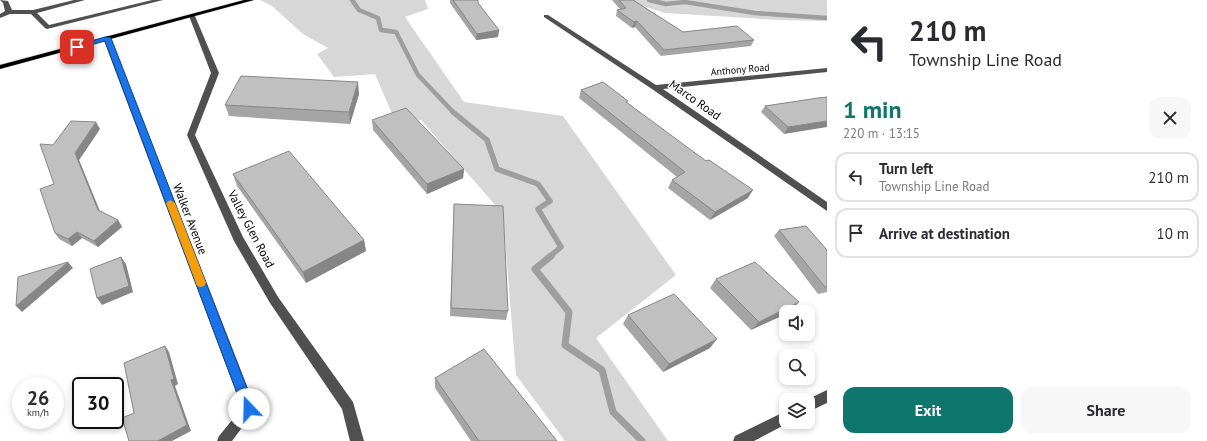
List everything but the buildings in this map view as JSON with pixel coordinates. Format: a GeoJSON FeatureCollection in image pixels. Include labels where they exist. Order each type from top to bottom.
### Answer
{"type":"FeatureCollection","features":[{"type":"Feature","properties":{"kind":"main road"},"geometry":{"type":"LineString","coordinates":[[0,68],[251,0]]}},
{"type":"Feature","properties":{"kind":"street"},"geometry":{"type":"LineString","coordinates":[[2,0],[6,2],[9,12]]}},
{"type":"Feature","properties":{"kind":"street"},"geometry":{"type":"LineString","coordinates":[[0,16],[9,12],[33,12],[82,0]]}},
{"type":"Feature","properties":{"kind":"street"},"geometry":{"type":"LineString","coordinates":[[33,12],[46,27],[160,0]]}},
{"type":"Feature","properties":{"kind":"street","name":"Valley Glen Road"},"geometry":{"type":"LineString","coordinates":[[192,16],[216,73],[191,135],[238,238],[274,300],[348,406],[357,441]]}},
{"type":"Feature","properties":{"kind":"street","name":"Marco Road"},"geometry":{"type":"LineString","coordinates":[[546,16],[655,87],[827,207]]}},
{"type":"Feature","properties":{"kind":"street","name":"Walker Avenue"},"geometry":{"type":"LineString","coordinates":[[107,38],[249,409],[224,441]]}},
{"type":"Feature","properties":{"kind":"street","name":"Anthony Road"},"geometry":{"type":"LineString","coordinates":[[655,87],[827,70]]}},
{"type":"Feature","properties":{"kind":"street"},"geometry":{"type":"LineString","coordinates":[[815,402],[827,396]]}},
{"type":"Feature","properties":{"kind":"street"},"geometry":{"type":"LineString","coordinates":[[740,441],[779,421]]}},
{"type":"Feature","properties":{"kind":"shaded area"},"geometry":{"type":"Polygon","coordinates":[[[260,0],[425,0],[428,9],[405,17],[464,102],[563,116],[676,275],[596,338],[668,441],[565,441],[516,375],[503,214],[421,120],[393,116],[375,74],[334,77],[317,54],[328,48],[303,34],[272,6],[260,0]]]}},
{"type":"Feature","properties":{"kind":"shaded area"},"geometry":{"type":"Polygon","coordinates":[[[624,0],[827,0],[827,21],[780,20],[665,13],[624,0]]]}},
{"type":"Feature","properties":{"kind":"waterway"},"geometry":{"type":"LineString","coordinates":[[352,0],[359,10],[378,18],[381,30],[396,32],[418,75],[453,112]]}},
{"type":"Feature","properties":{"kind":"waterway"},"geometry":{"type":"LineString","coordinates":[[649,0],[666,4],[685,2],[755,13],[827,18]]}},
{"type":"Feature","properties":{"kind":"waterway"},"geometry":{"type":"LineString","coordinates":[[453,112],[487,140],[497,169],[538,184],[550,201],[538,209],[561,247],[549,257]]}},
{"type":"Feature","properties":{"kind":"waterway"},"geometry":{"type":"LineString","coordinates":[[551,256],[535,269],[569,312],[565,345],[602,370],[613,412],[642,441]]}},
{"type":"Feature","properties":{"kind":"slow traffic"},"geometry":{"type":"LineString","coordinates":[[170,203],[201,283]]}},
{"type":"Feature","properties":{"kind":"route"},"geometry":{"type":"LineString","coordinates":[[77,47],[107,38],[249,409]]}}]}
